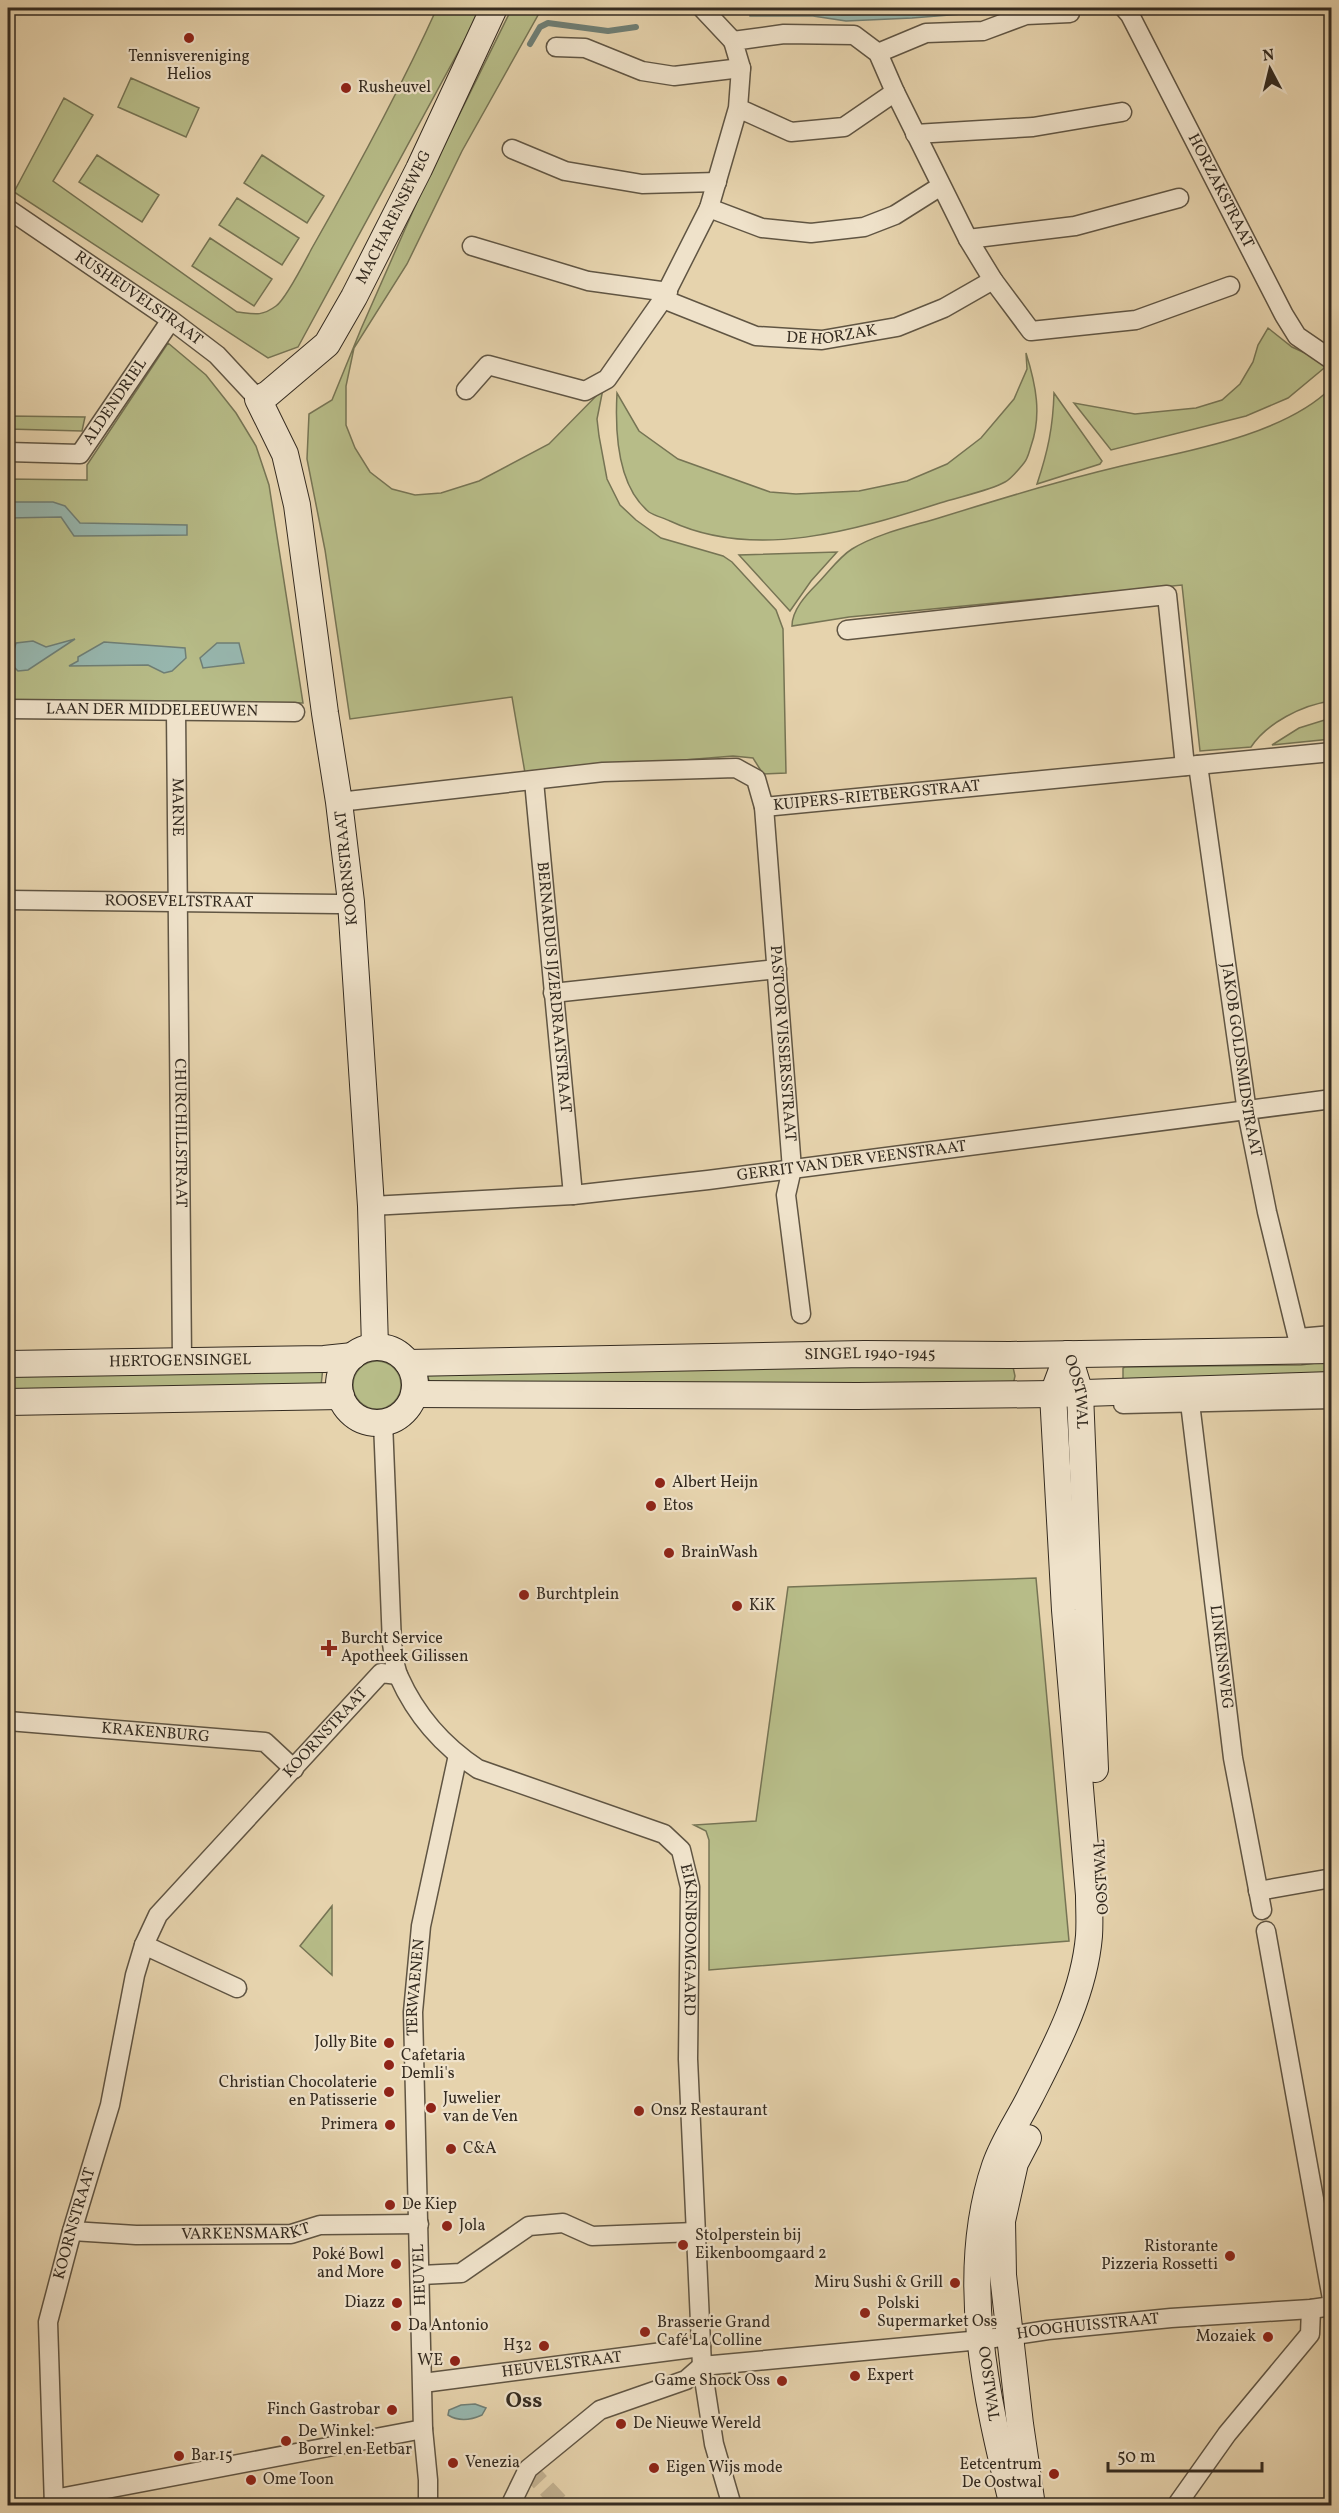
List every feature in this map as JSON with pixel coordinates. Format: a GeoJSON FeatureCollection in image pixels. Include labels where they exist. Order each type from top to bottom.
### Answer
{"type":"FeatureCollection","features":[{"type":"Feature","properties":{"kind":"street","name":"MACHARENSEWEG"},"geometry":{"type":"LineString","coordinates":[[258,399],[268,394],[327,344],[420,169],[494,8]]}},
{"type":"Feature","properties":{"kind":"street"},"geometry":{"type":"LineString","coordinates":[[466,390],[488,365],[585,390],[607,379],[665,295],[709,208],[738,108],[741,68],[733,41],[702,8]]}},
{"type":"Feature","properties":{"kind":"street","name":"HORZAKSTRAAT"},"geometry":{"type":"LineString","coordinates":[[1124,8],[1135,25],[1284,315],[1297,336],[1332,360]]}},
{"type":"Feature","properties":{"kind":"street"},"geometry":{"type":"LineString","coordinates":[[878,53],[926,33],[983,31],[1026,15],[1070,13]]}},
{"type":"Feature","properties":{"kind":"street"},"geometry":{"type":"LineString","coordinates":[[733,41],[784,34],[854,34],[878,53],[915,134],[968,238],[993,280],[1031,331],[1136,320],[1230,286]]}},
{"type":"Feature","properties":{"kind":"street"},"geometry":{"type":"LineString","coordinates":[[556,46],[585,48],[642,71],[674,76],[741,68]]}},
{"type":"Feature","properties":{"kind":"street"},"geometry":{"type":"LineString","coordinates":[[738,108],[791,132],[844,127],[895,92]]}},
{"type":"Feature","properties":{"kind":"street"},"geometry":{"type":"LineString","coordinates":[[915,134],[1033,127],[1122,112]]}},
{"type":"Feature","properties":{"kind":"street"},"geometry":{"type":"LineString","coordinates":[[512,149],[565,171],[642,184],[717,182]]}},
{"type":"Feature","properties":{"kind":"street"},"geometry":{"type":"LineString","coordinates":[[709,208],[762,228],[812,233],[864,227],[895,215],[941,186]]}},
{"type":"Feature","properties":{"kind":"street"},"geometry":{"type":"LineString","coordinates":[[968,238],[1075,226],[1179,198]]}},
{"type":"Feature","properties":{"kind":"street","name":"RUSHEUVELSTRAAT"},"geometry":{"type":"LineString","coordinates":[[9,213],[171,320],[217,355],[258,399]]}},
{"type":"Feature","properties":{"kind":"street","name":"DE HORZAK"},"geometry":{"type":"LineString","coordinates":[[472,246],[588,281],[665,295],[756,336],[822,340],[897,327],[944,308],[993,280]]}},
{"type":"Feature","properties":{"kind":"street","name":"ALDENDRIEL"},"geometry":{"type":"LineString","coordinates":[[8,452],[80,454],[171,320]]}},
{"type":"Feature","properties":{"kind":"street","name":"KOORNSTRAAT"},"geometry":{"type":"LineString","coordinates":[[258,399],[285,454],[297,505],[351,902],[371,1206],[364,1351]]}},
{"type":"Feature","properties":{"kind":"street"},"geometry":{"type":"LineString","coordinates":[[846,630],[1167,595],[1192,766]]}},
{"type":"Feature","properties":{"kind":"street","name":"LAAN DER MIDDELEEUWEN"},"geometry":{"type":"LineString","coordinates":[[8,710],[296,712]]}},
{"type":"Feature","properties":{"kind":"street","name":"MARNE"},"geometry":{"type":"LineString","coordinates":[[176,711],[177,903]]}},
{"type":"Feature","properties":{"kind":"street","name":"KUIPERS-RIETBERGSTRAAT"},"geometry":{"type":"LineString","coordinates":[[339,802],[603,772],[735,768],[756,779],[764,807],[1332,752]]}},
{"type":"Feature","properties":{"kind":"street","name":"JAKOB GOLDSMIDSTRAAT"},"geometry":{"type":"LineString","coordinates":[[1192,766],[1247,1112],[1267,1212],[1300,1345]]}},
{"type":"Feature","properties":{"kind":"street","name":"BERNARDUS IJZERDRAATSTRAAT"},"geometry":{"type":"LineString","coordinates":[[534,781],[573,1195]]}},
{"type":"Feature","properties":{"kind":"street","name":"PASTOOR VISSERSSTRAAT"},"geometry":{"type":"LineString","coordinates":[[764,807],[792,1169],[786,1195],[801,1314]]}},
{"type":"Feature","properties":{"kind":"street","name":"ROOSEVELTSTRAAT"},"geometry":{"type":"LineString","coordinates":[[8,900],[337,904],[351,902]]}},
{"type":"Feature","properties":{"kind":"street","name":"CHURCHILLSTRAAT"},"geometry":{"type":"LineString","coordinates":[[177,903],[182,1361]]}},
{"type":"Feature","properties":{"kind":"street"},"geometry":{"type":"LineString","coordinates":[[553,993],[777,969]]}},
{"type":"Feature","properties":{"kind":"street","name":"GERRIT VAN DER VEENSTRAAT"},"geometry":{"type":"LineString","coordinates":[[371,1206],[573,1195],[1247,1112],[1332,1099]]}},
{"type":"Feature","properties":{"kind":"street","name":"SINGEL 1940-1945"},"geometry":{"type":"LineString","coordinates":[[1300,1345],[1332,1335]]}},
{"type":"Feature","properties":{"kind":"street","name":"SINGEL 1940-1945"},"geometry":{"type":"LineString","coordinates":[[408,1363],[864,1354],[1068,1354],[1300,1345],[1332,1350]]}},
{"type":"Feature","properties":{"kind":"street"},"geometry":{"type":"LineString","coordinates":[[364,1351],[393,1351],[408,1363],[414,1378],[414,1394],[403,1413],[383,1422],[362,1420],[353,1414],[341,1396],[341,1374],[364,1351]]}},
{"type":"Feature","properties":{"kind":"street","name":"HERTOGENSINGEL"},"geometry":{"type":"LineString","coordinates":[[8,1364],[324,1359],[364,1351]]}},
{"type":"Feature","properties":{"kind":"street","name":"OOSTWAL"},"geometry":{"type":"LineString","coordinates":[[1013,2505],[994,2431],[981,2340],[978,2294],[979,2252],[986,2201],[996,2164],[1040,2096],[1073,2051],[1092,2000],[1102,1955],[1105,1922],[1095,1777],[1091,1392],[1068,1354]]}},
{"type":"Feature","properties":{"kind":"street","name":"OOSTWAL"},"geometry":{"type":"LineString","coordinates":[[1032,2505],[1002,2275],[1002,2221],[1015,2163],[1078,1990],[1089,1937],[1089,1895],[1065,1610],[1053,1394],[1068,1354]]}},
{"type":"Feature","properties":{"kind":"street"},"geometry":{"type":"LineString","coordinates":[[414,1394],[857,1396],[1053,1394],[1332,1385]]}},
{"type":"Feature","properties":{"kind":"street"},"geometry":{"type":"LineString","coordinates":[[1091,1392],[1117,1404],[1332,1399]]}},
{"type":"Feature","properties":{"kind":"street"},"geometry":{"type":"LineString","coordinates":[[8,1402],[341,1396]]}},
{"type":"Feature","properties":{"kind":"street","name":"LINKENSWEG"},"geometry":{"type":"LineString","coordinates":[[1190,1403],[1233,1758],[1262,1910]]}},
{"type":"Feature","properties":{"kind":"street"},"geometry":{"type":"LineString","coordinates":[[383,1422],[392,1644],[398,1675]]}},
{"type":"Feature","properties":{"kind":"street","name":"KOORNSTRAAT"},"geometry":{"type":"LineString","coordinates":[[54,2502],[48,2322],[72,2230],[110,2104],[135,1975],[144,1945],[158,1915],[381,1673],[398,1675]]}},
{"type":"Feature","properties":{"kind":"street","name":"EIKENBOOMGAARD"},"geometry":{"type":"LineString","coordinates":[[398,1675],[431,1730],[458,1755],[493,1775],[664,1834],[681,1850],[690,1887],[688,2059],[702,2366],[714,2445],[732,2505]]}},
{"type":"Feature","properties":{"kind":"street","name":"KRAKENBURG"},"geometry":{"type":"LineString","coordinates":[[8,1721],[265,1742],[294,1769]]}},
{"type":"Feature","properties":{"kind":"street","name":"TERWAENEN"},"geometry":{"type":"LineString","coordinates":[[419,2224],[413,2012],[421,1926],[458,1755]]}},
{"type":"Feature","properties":{"kind":"street"},"geometry":{"type":"LineString","coordinates":[[1258,1891],[1332,1878]]}},
{"type":"Feature","properties":{"kind":"street"},"geometry":{"type":"LineString","coordinates":[[1266,1931],[1332,2299]]}},
{"type":"Feature","properties":{"kind":"street"},"geometry":{"type":"LineString","coordinates":[[144,1945],[237,1988]]}},
{"type":"Feature","properties":{"kind":"street"},"geometry":{"type":"LineString","coordinates":[[421,2275],[461,2273],[528,2226],[563,2223],[592,2236],[695,2232]]}},
{"type":"Feature","properties":{"kind":"street","name":"VARKENSMARKT"},"geometry":{"type":"LineString","coordinates":[[72,2230],[136,2235],[291,2234],[320,2225],[419,2224]]}},
{"type":"Feature","properties":{"kind":"street","name":"HEUVEL"},"geometry":{"type":"LineString","coordinates":[[419,2224],[423,2429],[428,2505]]}},
{"type":"Feature","properties":{"kind":"street","name":"HOOGHUISSTRAAT"},"geometry":{"type":"LineString","coordinates":[[702,2366],[981,2340],[1009,2334],[1171,2318],[1332,2306]]}},
{"type":"Feature","properties":{"kind":"street"},"geometry":{"type":"LineString","coordinates":[[1176,2505],[1227,2434],[1310,2334],[1311,2309]]}},
{"type":"Feature","properties":{"kind":"street","name":"HEUVELSTRAAT"},"geometry":{"type":"LineString","coordinates":[[423,2384],[701,2347]]}},
{"type":"Feature","properties":{"kind":"street"},"geometry":{"type":"LineString","coordinates":[[510,2505],[528,2469],[600,2410],[686,2380],[702,2366]]}},
{"type":"Feature","properties":{"kind":"street"},"geometry":{"type":"LineString","coordinates":[[54,2502],[423,2429]]}},
{"type":"Feature","properties":{"kind":"green space"},"geometry":{"type":"Polygon","coordinates":[[[437,8],[482,8],[298,347],[268,358],[14,192],[64,98],[93,115],[53,181],[237,312],[257,314],[266,312],[280,302],[295,279],[378,129],[437,8]]]}},
{"type":"Feature","properties":{"kind":"green space"},"geometry":{"type":"Polygon","coordinates":[[[512,8],[542,8],[462,151],[407,264],[354,348],[346,386],[346,425],[355,448],[370,472],[392,489],[415,495],[441,493],[479,481],[549,444],[603,389],[597,419],[599,436],[607,479],[620,505],[661,538],[723,556],[732,562],[776,610],[783,629],[786,773],[763,774],[753,758],[733,756],[525,773],[512,697],[350,719],[325,550],[307,459],[309,414],[332,400],[361,329],[424,186],[512,8]]]}},
{"type":"Feature","properties":{"kind":"green space"},"geometry":{"type":"Polygon","coordinates":[[[724,8],[928,8],[874,12],[770,10],[728,12],[724,8]]]}},
{"type":"Feature","properties":{"kind":"green space"},"geometry":{"type":"Polygon","coordinates":[[[131,78],[199,108],[186,137],[118,107],[131,78]]]}},
{"type":"Feature","properties":{"kind":"green space"},"geometry":{"type":"Polygon","coordinates":[[[97,155],[159,195],[142,222],[79,182],[97,155]]]}},
{"type":"Feature","properties":{"kind":"green space"},"geometry":{"type":"Polygon","coordinates":[[[262,155],[324,196],[307,223],[244,183],[262,155]]]}},
{"type":"Feature","properties":{"kind":"green space"},"geometry":{"type":"Polygon","coordinates":[[[237,198],[299,238],[282,265],[219,225],[237,198]]]}},
{"type":"Feature","properties":{"kind":"green space"},"geometry":{"type":"Polygon","coordinates":[[[210,238],[272,279],[254,306],[192,266],[210,238]]]}},
{"type":"Feature","properties":{"kind":"green space"},"geometry":{"type":"Polygon","coordinates":[[[1268,328],[1292,347],[1329,364],[1288,398],[1246,416],[1111,450],[1074,403],[1135,414],[1196,408],[1222,400],[1240,384],[1268,328]]]}},
{"type":"Feature","properties":{"kind":"green space"},"geometry":{"type":"Polygon","coordinates":[[[168,343],[206,375],[236,413],[256,446],[269,485],[303,703],[8,701],[8,479],[87,480],[87,465],[168,343]]]}},
{"type":"Feature","properties":{"kind":"green space"},"geometry":{"type":"Polygon","coordinates":[[[1026,353],[1033,377],[1037,411],[1029,453],[1024,463],[1010,479],[982,491],[840,531],[771,540],[736,539],[703,533],[649,512],[638,501],[624,473],[618,440],[617,393],[639,431],[678,459],[770,492],[796,494],[859,491],[907,481],[947,464],[981,438],[1014,399],[1027,369],[1026,353]]]}},
{"type":"Feature","properties":{"kind":"green space"},"geometry":{"type":"Polygon","coordinates":[[[1331,388],[1331,701],[1309,706],[1286,716],[1266,730],[1251,747],[1200,751],[1182,585],[849,617],[792,626],[794,614],[808,593],[843,556],[862,543],[896,530],[1070,479],[1195,450],[1245,435],[1293,415],[1313,403],[1331,388]]]}},
{"type":"Feature","properties":{"kind":"green space"},"geometry":{"type":"Polygon","coordinates":[[[1054,393],[1102,461],[1100,464],[1037,484],[1049,439],[1054,393]]]}},
{"type":"Feature","properties":{"kind":"green space"},"geometry":{"type":"Polygon","coordinates":[[[8,416],[85,417],[82,431],[8,429],[8,416]]]}},
{"type":"Feature","properties":{"kind":"green space"},"geometry":{"type":"Polygon","coordinates":[[[837,552],[811,581],[790,611],[739,555],[837,552]]]}},
{"type":"Feature","properties":{"kind":"green space"},"geometry":{"type":"Polygon","coordinates":[[[1331,718],[1331,739],[1272,745],[1299,728],[1331,718]]]}},
{"type":"Feature","properties":{"kind":"green space"},"geometry":{"type":"Polygon","coordinates":[[[372,1361],[382,1361],[394,1368],[401,1380],[401,1390],[394,1402],[382,1409],[372,1409],[357,1398],[353,1390],[353,1380],[364,1365],[372,1361]]]}},
{"type":"Feature","properties":{"kind":"green space"},"geometry":{"type":"Polygon","coordinates":[[[1331,1361],[1331,1379],[1123,1382],[1123,1368],[1125,1367],[1301,1365],[1331,1361]]]}},
{"type":"Feature","properties":{"kind":"green space"},"geometry":{"type":"Polygon","coordinates":[[[562,1366],[1013,1367],[1015,1376],[1013,1385],[432,1389],[425,1369],[562,1366]]]}},
{"type":"Feature","properties":{"kind":"green space"},"geometry":{"type":"Polygon","coordinates":[[[323,1367],[321,1386],[15,1391],[8,1384],[9,1373],[323,1367]]]}},
{"type":"Feature","properties":{"kind":"green space"},"geometry":{"type":"Polygon","coordinates":[[[1036,1578],[1069,1941],[709,1970],[709,1840],[706,1831],[694,1825],[756,1821],[788,1587],[1036,1578]]]}},
{"type":"Feature","properties":{"kind":"green space"},"geometry":{"type":"Polygon","coordinates":[[[332,1906],[332,1975],[300,1946],[332,1906]]]}},
{"type":"Feature","properties":{"kind":"water"},"geometry":{"type":"Polygon","coordinates":[[[958,8],[1005,8],[987,12],[846,21],[813,16],[750,16],[750,9],[803,9],[842,15],[958,8]]]}},
{"type":"Feature","properties":{"kind":"water"},"geometry":{"type":"Polygon","coordinates":[[[8,502],[53,502],[65,506],[80,523],[187,525],[187,535],[74,536],[61,517],[8,518],[8,502]]]}},
{"type":"Feature","properties":{"kind":"water"},"geometry":{"type":"Polygon","coordinates":[[[75,639],[28,670],[18,671],[10,663],[16,643],[33,641],[46,647],[75,639]]]}},
{"type":"Feature","properties":{"kind":"water"},"geometry":{"type":"Polygon","coordinates":[[[104,642],[185,648],[186,658],[172,671],[164,673],[148,665],[69,666],[78,661],[78,657],[104,642]]]}},
{"type":"Feature","properties":{"kind":"water"},"geometry":{"type":"Polygon","coordinates":[[[217,643],[239,643],[244,663],[203,668],[200,658],[217,643]]]}},
{"type":"Feature","properties":{"kind":"water"},"geometry":{"type":"Polygon","coordinates":[[[475,2404],[486,2408],[482,2415],[465,2420],[448,2415],[449,2410],[461,2405],[475,2404]]]}},
{"type":"Feature","properties":{"kind":"waterway"},"geometry":{"type":"LineString","coordinates":[[530,44],[540,27],[548,23],[608,31],[636,27]]}},
{"type":"Feature","properties":{"kind":"tunnel"},"geometry":{"type":"LineString","coordinates":[[528,2469],[563,2506]]}},
{"type":"Feature","properties":{"kind":"place","name":"Tennisvereniging Helios"},"geometry":{"type":"Point","coordinates":[189,38]}},
{"type":"Feature","properties":{"kind":"place","name":"Rusheuvel"},"geometry":{"type":"Point","coordinates":[346,88]}},
{"type":"Feature","properties":{"kind":"place","name":"Albert Heijn"},"geometry":{"type":"Point","coordinates":[660,1483]}},
{"type":"Feature","properties":{"kind":"place","name":"Etos"},"geometry":{"type":"Point","coordinates":[651,1506]}},
{"type":"Feature","properties":{"kind":"place","name":"BrainWash"},"geometry":{"type":"Point","coordinates":[669,1553]}},
{"type":"Feature","properties":{"kind":"place","name":"Burchtplein"},"geometry":{"type":"Point","coordinates":[524,1595]}},
{"type":"Feature","properties":{"kind":"place","name":"KiK"},"geometry":{"type":"Point","coordinates":[737,1606]}},
{"type":"Feature","properties":{"kind":"place","name":"Burcht Service Apotheek Gilissen"},"geometry":{"type":"Point","coordinates":[329,1648]}},
{"type":"Feature","properties":{"kind":"place","name":"Jolly Bite"},"geometry":{"type":"Point","coordinates":[389,2043]}},
{"type":"Feature","properties":{"kind":"place","name":"Cafetaria Demli's"},"geometry":{"type":"Point","coordinates":[389,2065]}},
{"type":"Feature","properties":{"kind":"place","name":"Christian Chocolaterie en Patisserie"},"geometry":{"type":"Point","coordinates":[389,2092]}},
{"type":"Feature","properties":{"kind":"place","name":"Juwelier van de Ven"},"geometry":{"type":"Point","coordinates":[431,2108]}},
{"type":"Feature","properties":{"kind":"place","name":"Onsz Restaurant"},"geometry":{"type":"Point","coordinates":[639,2111]}},
{"type":"Feature","properties":{"kind":"place","name":"Primera"},"geometry":{"type":"Point","coordinates":[390,2125]}},
{"type":"Feature","properties":{"kind":"place","name":"C&A"},"geometry":{"type":"Point","coordinates":[451,2149]}},
{"type":"Feature","properties":{"kind":"place","name":"De Kiep"},"geometry":{"type":"Point","coordinates":[390,2205]}},
{"type":"Feature","properties":{"kind":"place","name":"Jola"},"geometry":{"type":"Point","coordinates":[447,2226]}},
{"type":"Feature","properties":{"kind":"place","name":"Stolperstein bij Eikenboomgaard 2"},"geometry":{"type":"Point","coordinates":[683,2245]}},
{"type":"Feature","properties":{"kind":"place","name":"Ristorante Pizzeria Rossetti"},"geometry":{"type":"Point","coordinates":[1230,2256]}},
{"type":"Feature","properties":{"kind":"place","name":"Poké Bowl and More"},"geometry":{"type":"Point","coordinates":[396,2264]}},
{"type":"Feature","properties":{"kind":"place","name":"Miru Sushi & Grill"},"geometry":{"type":"Point","coordinates":[955,2283]}},
{"type":"Feature","properties":{"kind":"place","name":"Diazz"},"geometry":{"type":"Point","coordinates":[397,2303]}},
{"type":"Feature","properties":{"kind":"place","name":"Polski Supermarket Oss"},"geometry":{"type":"Point","coordinates":[865,2313]}},
{"type":"Feature","properties":{"kind":"place","name":"Da Antonio"},"geometry":{"type":"Point","coordinates":[396,2326]}},
{"type":"Feature","properties":{"kind":"place","name":"Brasserie Grand Café La Colline"},"geometry":{"type":"Point","coordinates":[645,2332]}},
{"type":"Feature","properties":{"kind":"place","name":"Mozaiek"},"geometry":{"type":"Point","coordinates":[1268,2337]}},
{"type":"Feature","properties":{"kind":"place","name":"H32"},"geometry":{"type":"Point","coordinates":[544,2346]}},
{"type":"Feature","properties":{"kind":"place","name":"WE"},"geometry":{"type":"Point","coordinates":[455,2361]}},
{"type":"Feature","properties":{"kind":"place","name":"Expert"},"geometry":{"type":"Point","coordinates":[855,2376]}},
{"type":"Feature","properties":{"kind":"place","name":"Game Shock Oss"},"geometry":{"type":"Point","coordinates":[782,2381]}},
{"type":"Feature","properties":{"kind":"place","name":"Finch Gastrobar"},"geometry":{"type":"Point","coordinates":[392,2410]}},
{"type":"Feature","properties":{"kind":"place","name":"De Nieuwe Wereld"},"geometry":{"type":"Point","coordinates":[621,2424]}},
{"type":"Feature","properties":{"kind":"place","name":"De Winkel: Borrel en Eetbar"},"geometry":{"type":"Point","coordinates":[286,2441]}},
{"type":"Feature","properties":{"kind":"place","name":"Bar 15"},"geometry":{"type":"Point","coordinates":[179,2456]}},
{"type":"Feature","properties":{"kind":"place","name":"Venezia"},"geometry":{"type":"Point","coordinates":[453,2463]}},
{"type":"Feature","properties":{"kind":"place","name":"Eigen Wijs mode"},"geometry":{"type":"Point","coordinates":[654,2468]}},
{"type":"Feature","properties":{"kind":"place","name":"Eetcentrum De Oostwal"},"geometry":{"type":"Point","coordinates":[1054,2474]}},
{"type":"Feature","properties":{"kind":"place","name":"Ome Toon"},"geometry":{"type":"Point","coordinates":[251,2480]}},
{"type":"Feature","properties":{"kind":"district","name":"Oss"},"geometry":{"type":"Point","coordinates":[524,2401]}}]}
